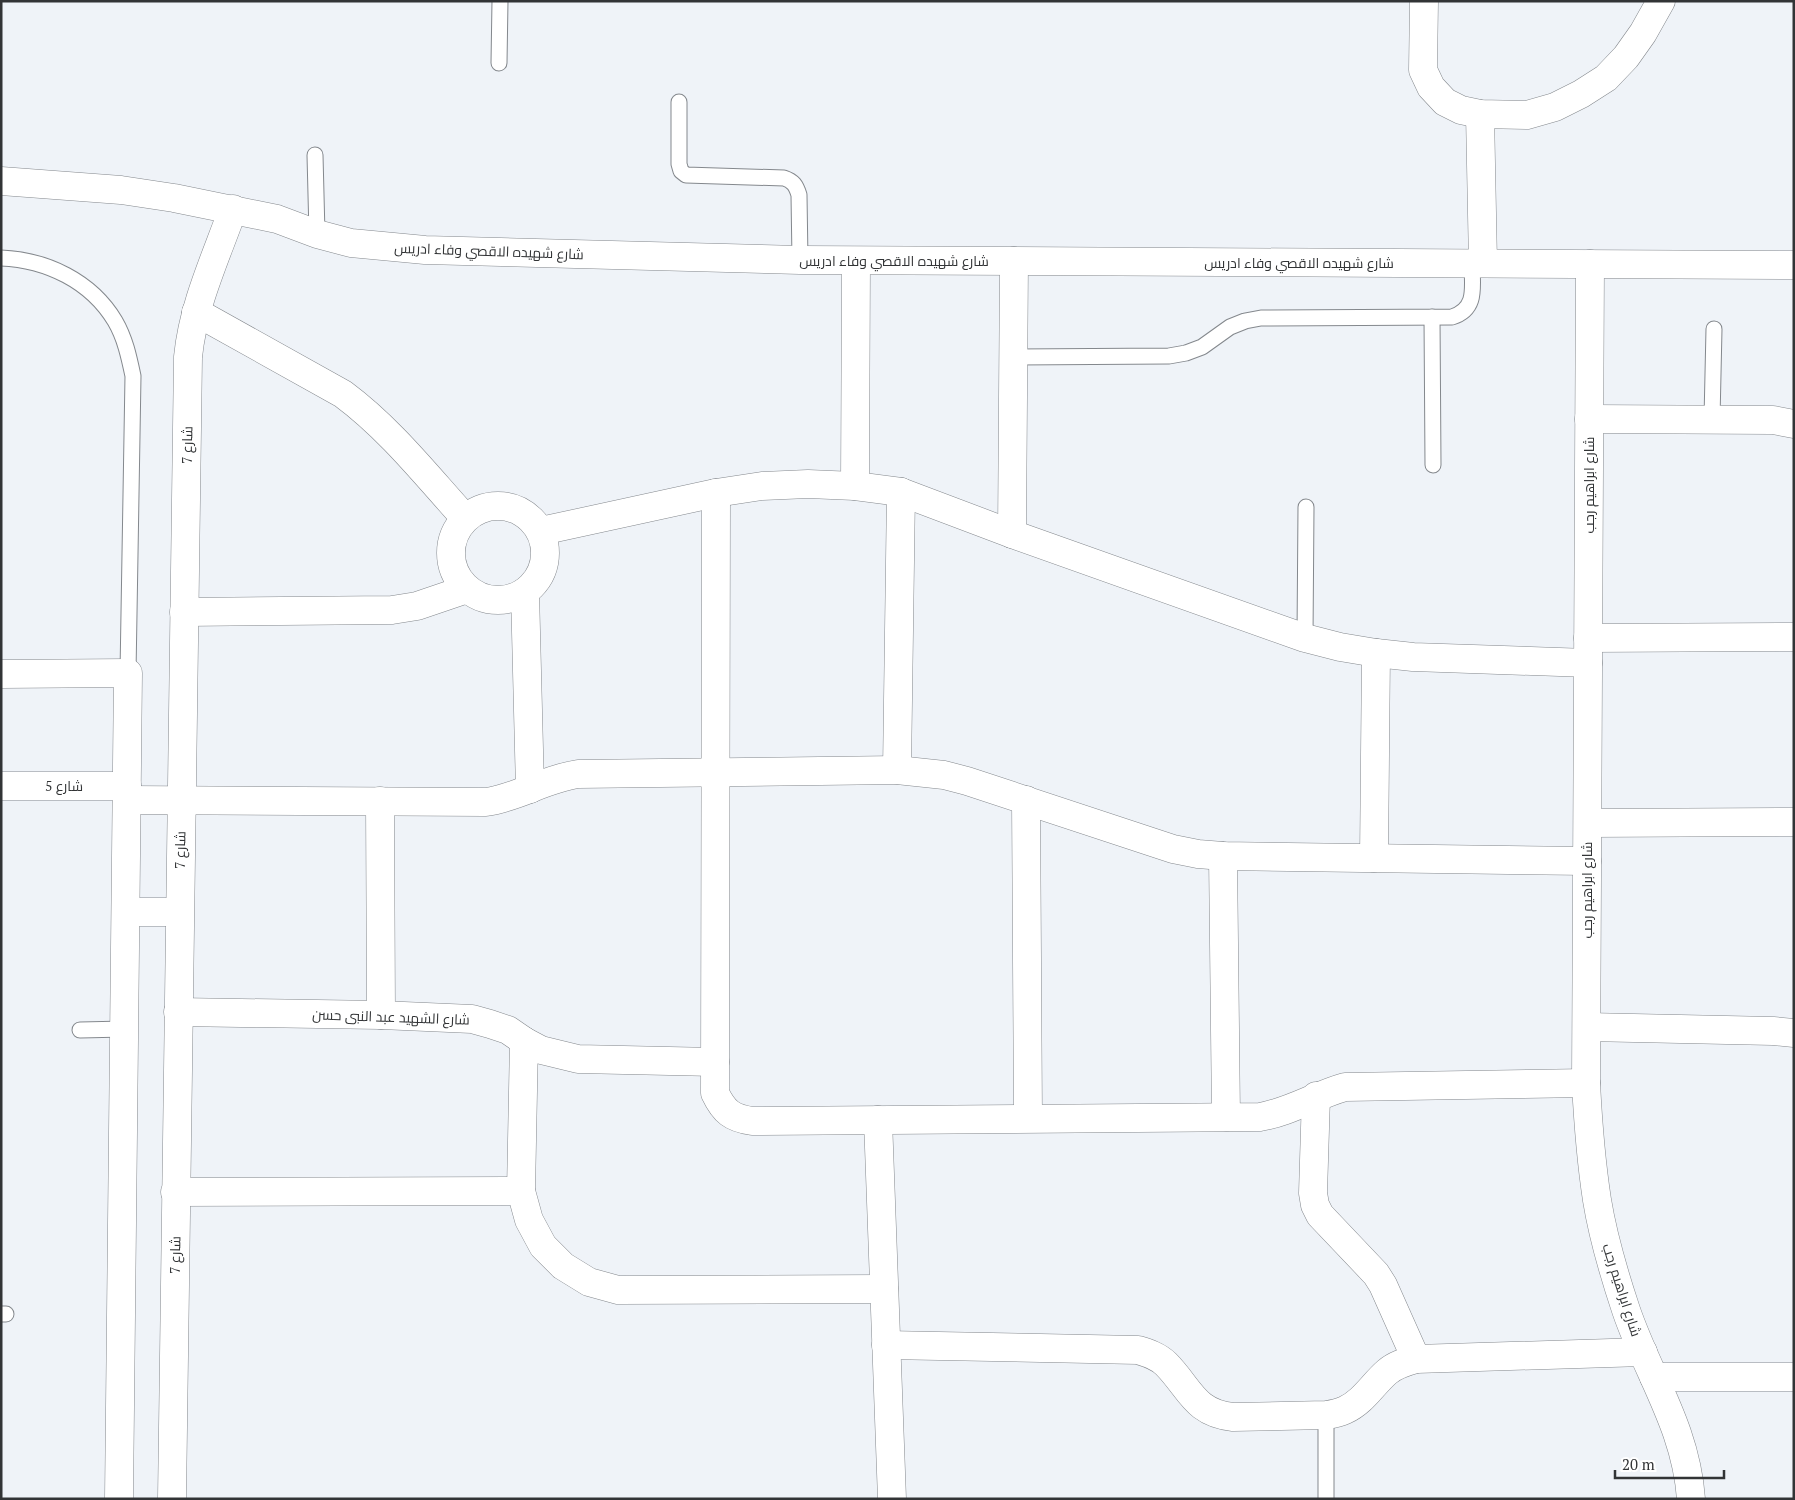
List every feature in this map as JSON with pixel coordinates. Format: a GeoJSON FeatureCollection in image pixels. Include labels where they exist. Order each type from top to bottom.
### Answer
{"type":"FeatureCollection","features":[{"type":"Feature","properties":{"kind":"street"},"geometry":{"type":"LineString","coordinates":[[1424,1],[1423,70],[1431,88],[1445,102],[1462,110],[1480,114],[1527,115],[1555,107],[1581,94],[1606,78],[1626,57],[1643,33],[1661,1]]}},
{"type":"Feature","properties":{"kind":"street"},"geometry":{"type":"LineString","coordinates":[[1477,264],[1480,114]]}},
{"type":"Feature","properties":{"kind":"street","name":"شارع شهيده الاقصي وفاء ادريس"},"geometry":{"type":"LineString","coordinates":[[1,181],[121,190],[233,209],[277,219],[318,234],[351,243],[425,250],[800,260],[1794,265]]}},
{"type":"Feature","properties":{"kind":"street","name":"شارع 7"},"geometry":{"type":"LineString","coordinates":[[172,1499],[188,357],[190,334],[196,312],[233,209]]}},
{"type":"Feature","properties":{"kind":"street"},"geometry":{"type":"LineString","coordinates":[[855,486],[856,260]]}},
{"type":"Feature","properties":{"kind":"street"},"geometry":{"type":"LineString","coordinates":[[1012,534],[1014,261]]}},
{"type":"Feature","properties":{"kind":"street","name":"شارع ابراهيم رجب"},"geometry":{"type":"LineString","coordinates":[[1590,264],[1586,1083],[1590,1144],[1597,1201],[1612,1266],[1626,1312],[1670,1412],[1682,1450],[1691,1499]]}},
{"type":"Feature","properties":{"kind":"street"},"geometry":{"type":"LineString","coordinates":[[196,312],[356,403],[380,424],[465,518]]}},
{"type":"Feature","properties":{"kind":"street"},"geometry":{"type":"LineString","coordinates":[[1589,418],[1773,420],[1794,424]]}},
{"type":"Feature","properties":{"kind":"street"},"geometry":{"type":"LineString","coordinates":[[541,531],[716,493],[762,486],[808,484],[855,486],[900,492],[1012,534],[1305,638],[1340,647],[1376,653],[1413,657],[1588,651],[1794,637]]}},
{"type":"Feature","properties":{"kind":"street"},"geometry":{"type":"LineString","coordinates":[[897,770],[900,492]]}},
{"type":"Feature","properties":{"kind":"street"},"geometry":{"type":"LineString","coordinates":[[716,493],[715,1093],[720,1104],[729,1113],[740,1119],[752,1121],[1260,1117],[1274,1114],[1316,1096],[1345,1087],[1586,1083]]}},
{"type":"Feature","properties":{"kind":"street"},"geometry":{"type":"LineString","coordinates":[[506,505],[533,519],[541,531],[546,544],[546,558],[542,572],[535,583],[525,592],[511,599],[496,600],[480,597],[467,588],[457,577],[451,562],[451,546],[456,531],[465,518],[477,510],[506,505]]}},
{"type":"Feature","properties":{"kind":"street"},"geometry":{"type":"LineString","coordinates":[[184,612],[392,610],[416,606],[467,588]]}},
{"type":"Feature","properties":{"kind":"street"},"geometry":{"type":"LineString","coordinates":[[525,592],[530,789]]}},
{"type":"Feature","properties":{"kind":"street"},"geometry":{"type":"LineString","coordinates":[[1374,858],[1376,653]]}},
{"type":"Feature","properties":{"kind":"street"},"geometry":{"type":"LineString","coordinates":[[1,674],[128,673],[119,1499]]}},
{"type":"Feature","properties":{"kind":"street","name":"شارع 5"},"geometry":{"type":"LineString","coordinates":[[1,786],[127,793],[181,800],[486,802],[501,800],[545,781],[578,774],[897,770],[944,775],[967,781],[1173,849],[1198,854],[1223,856],[1588,861]]}},
{"type":"Feature","properties":{"kind":"street"},"geometry":{"type":"LineString","coordinates":[[1026,800],[1028,1118]]}},
{"type":"Feature","properties":{"kind":"street"},"geometry":{"type":"LineString","coordinates":[[380,801],[381,1015]]}},
{"type":"Feature","properties":{"kind":"street"},"geometry":{"type":"LineString","coordinates":[[1588,823],[1794,822]]}},
{"type":"Feature","properties":{"kind":"street"},"geometry":{"type":"LineString","coordinates":[[1223,856],[1226,1117]]}},
{"type":"Feature","properties":{"kind":"street"},"geometry":{"type":"LineString","coordinates":[[126,912],[180,912]]}},
{"type":"Feature","properties":{"kind":"street","name":"شارع الشهيد عبد النبى حسن"},"geometry":{"type":"LineString","coordinates":[[178,1012],[381,1015],[472,1019],[508,1030],[541,1050],[578,1059],[715,1062]]}},
{"type":"Feature","properties":{"kind":"street"},"geometry":{"type":"LineString","coordinates":[[1587,1027],[1794,1033]]}},
{"type":"Feature","properties":{"kind":"street"},"geometry":{"type":"LineString","coordinates":[[524,1041],[522,1191],[529,1220],[543,1246],[563,1266],[589,1282],[618,1290],[884,1289]]}},
{"type":"Feature","properties":{"kind":"street"},"geometry":{"type":"LineString","coordinates":[[1316,1096],[1313,1193],[1315,1205],[1320,1215],[1368,1264],[1380,1279],[1416,1359]]}},
{"type":"Feature","properties":{"kind":"street"},"geometry":{"type":"LineString","coordinates":[[878,1120],[892,1499]]}},
{"type":"Feature","properties":{"kind":"street"},"geometry":{"type":"LineString","coordinates":[[176,1192],[522,1191]]}},
{"type":"Feature","properties":{"kind":"street"},"geometry":{"type":"LineString","coordinates":[[886,1345],[1138,1350],[1157,1357],[1166,1364],[1193,1399],[1212,1412],[1222,1416],[1233,1417],[1326,1415],[1345,1410],[1354,1405],[1387,1372],[1404,1362],[1416,1359],[1643,1352]]}},
{"type":"Feature","properties":{"kind":"street"},"geometry":{"type":"LineString","coordinates":[[1654,1377],[1794,1378]]}},
{"type":"Feature","properties":{"kind":"lane"},"geometry":{"type":"LineString","coordinates":[[499,64],[500,1]]}},
{"type":"Feature","properties":{"kind":"lane"},"geometry":{"type":"LineString","coordinates":[[679,102],[679,164],[681,171],[686,175],[784,178],[792,180],[797,187],[798,195],[800,260]]}},
{"type":"Feature","properties":{"kind":"lane"},"geometry":{"type":"LineString","coordinates":[[315,155],[318,234]]}},
{"type":"Feature","properties":{"kind":"lane"},"geometry":{"type":"LineString","coordinates":[[1,258],[20,259],[48,266],[75,279],[98,298],[115,321],[127,348],[133,376],[128,673]]}},
{"type":"Feature","properties":{"kind":"lane"},"geometry":{"type":"LineString","coordinates":[[1014,357],[1169,356],[1186,353],[1202,346],[1244,320],[1261,318],[1452,317],[1461,314],[1468,308],[1472,300],[1477,264]]}},
{"type":"Feature","properties":{"kind":"lane"},"geometry":{"type":"LineString","coordinates":[[1432,317],[1433,465]]}},
{"type":"Feature","properties":{"kind":"lane"},"geometry":{"type":"LineString","coordinates":[[1712,419],[1714,329]]}},
{"type":"Feature","properties":{"kind":"lane"},"geometry":{"type":"LineString","coordinates":[[1305,638],[1306,506]]}},
{"type":"Feature","properties":{"kind":"lane"},"geometry":{"type":"LineString","coordinates":[[80,1030],[125,1029]]}},
{"type":"Feature","properties":{"kind":"lane"},"geometry":{"type":"LineString","coordinates":[[1326,1415],[1326,1499]]}}]}
